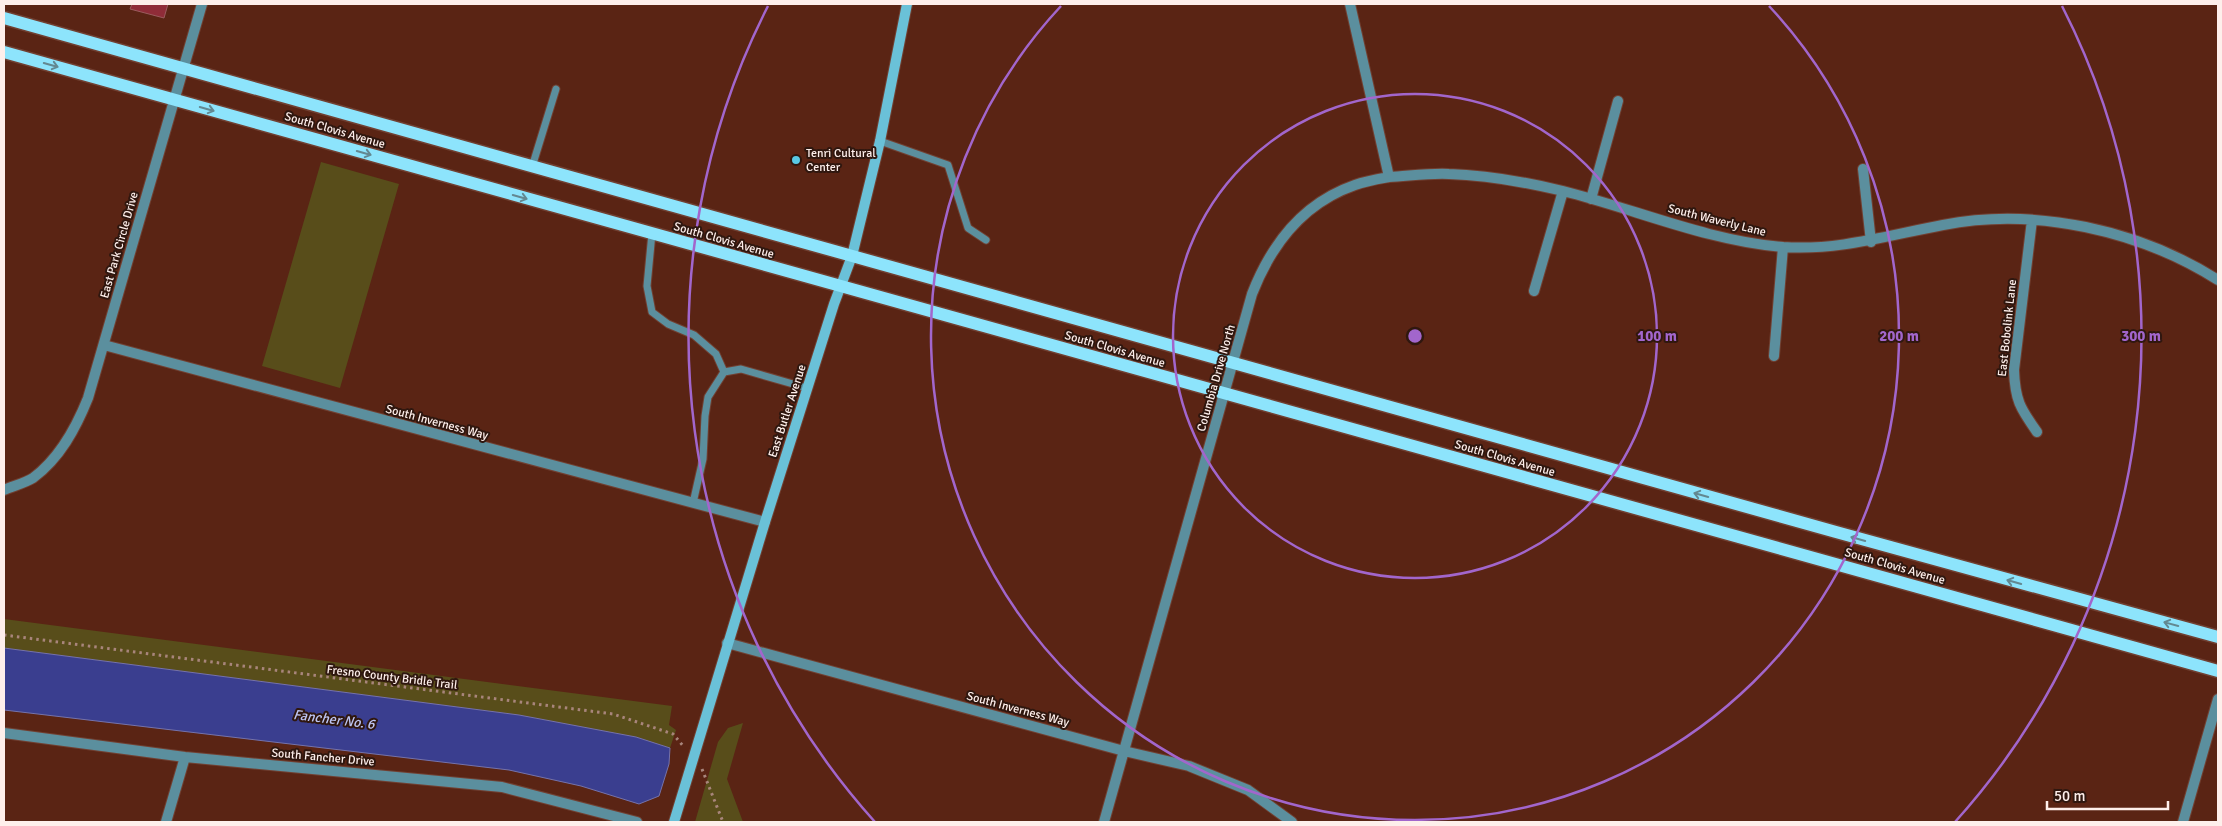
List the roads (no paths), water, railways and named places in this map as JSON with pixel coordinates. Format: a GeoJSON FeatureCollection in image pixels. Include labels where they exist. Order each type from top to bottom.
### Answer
{"type":"FeatureCollection","features":[{"type":"Feature","properties":{"kind":"main road","name":"South Clovis Avenue"},"geometry":{"type":"LineString","coordinates":[[4,18],[1948,564],[2218,637]]}},
{"type":"Feature","properties":{"kind":"main road","name":"South Clovis Avenue"},"geometry":{"type":"LineString","coordinates":[[4,52],[2218,671]]}},
{"type":"Feature","properties":{"kind":"street","name":"East Park Circle Drive"},"geometry":{"type":"LineString","coordinates":[[4,490],[32,478],[63,448],[79,421],[104,345],[202,4]]}},
{"type":"Feature","properties":{"kind":"street","name":"East Butler Avenue"},"geometry":{"type":"LineString","coordinates":[[674,822],[727,643],[807,388],[840,286],[852,256],[880,141],[907,4]]}},
{"type":"Feature","properties":{"kind":"street"},"geometry":{"type":"LineString","coordinates":[[1350,4],[1389,177]]}},
{"type":"Feature","properties":{"kind":"street"},"geometry":{"type":"LineString","coordinates":[[1591,198],[1618,101]]}},
{"type":"Feature","properties":{"kind":"street"},"geometry":{"type":"LineString","coordinates":[[1863,169],[1871,242]]}},
{"type":"Feature","properties":{"kind":"street","name":"South Waverly Lane"},"geometry":{"type":"LineString","coordinates":[[1389,177],[1447,174],[1500,178],[1591,198],[1730,238],[1783,247],[1814,247],[1871,242],[1965,221],[1987,219],[2032,220],[2086,228],[2144,244],[2173,254],[2218,280]]}},
{"type":"Feature","properties":{"kind":"street","name":"Columbia Drive North"},"geometry":{"type":"LineString","coordinates":[[1104,822],[1252,294],[1263,266],[1278,242],[1299,219],[1324,200],[1354,185],[1389,177]]}},
{"type":"Feature","properties":{"kind":"street"},"geometry":{"type":"LineString","coordinates":[[1534,291],[1563,191]]}},
{"type":"Feature","properties":{"kind":"street","name":"East Bobolink Lane"},"geometry":{"type":"LineString","coordinates":[[2032,220],[2014,370],[2014,391],[2022,410],[2037,432]]}},
{"type":"Feature","properties":{"kind":"street"},"geometry":{"type":"LineString","coordinates":[[1774,356],[1783,247]]}},
{"type":"Feature","properties":{"kind":"street","name":"South Inverness Way"},"geometry":{"type":"LineString","coordinates":[[104,345],[765,522]]}},
{"type":"Feature","properties":{"kind":"street","name":"South Inverness Way"},"geometry":{"type":"LineString","coordinates":[[727,643],[1124,751],[1189,766],[1248,790],[1292,822]]}},
{"type":"Feature","properties":{"kind":"street"},"geometry":{"type":"LineString","coordinates":[[2183,822],[2218,699]]}},
{"type":"Feature","properties":{"kind":"street","name":"South Fancher Drive"},"geometry":{"type":"LineString","coordinates":[[4,733],[185,757],[502,787],[637,822]]}},
{"type":"Feature","properties":{"kind":"street"},"geometry":{"type":"LineString","coordinates":[[166,822],[185,757]]}},
{"type":"Feature","properties":{"kind":"lane"},"geometry":{"type":"LineString","coordinates":[[532,167],[556,89]]}},
{"type":"Feature","properties":{"kind":"lane"},"geometry":{"type":"LineString","coordinates":[[880,141],[948,164],[968,228],[986,240]]}},
{"type":"Feature","properties":{"kind":"lane"},"geometry":{"type":"LineString","coordinates":[[652,233],[647,286],[652,312],[668,324],[694,335],[716,354],[724,372]]}},
{"type":"Feature","properties":{"kind":"lane"},"geometry":{"type":"LineString","coordinates":[[693,503],[703,459],[708,397],[724,372],[741,369],[807,388]]}},
{"type":"Feature","properties":{"kind":"water","name":"Fancher No. 6"},"geometry":{"type":"Polygon","coordinates":[[[4,648],[519,715],[636,737],[670,748],[669,764],[659,796],[639,804],[581,786],[509,770],[4,710],[4,648]]]}},
{"type":"Feature","properties":{"kind":"place","name":"Tenri Cultural Center"},"geometry":{"type":"Point","coordinates":[796,160]}}]}
